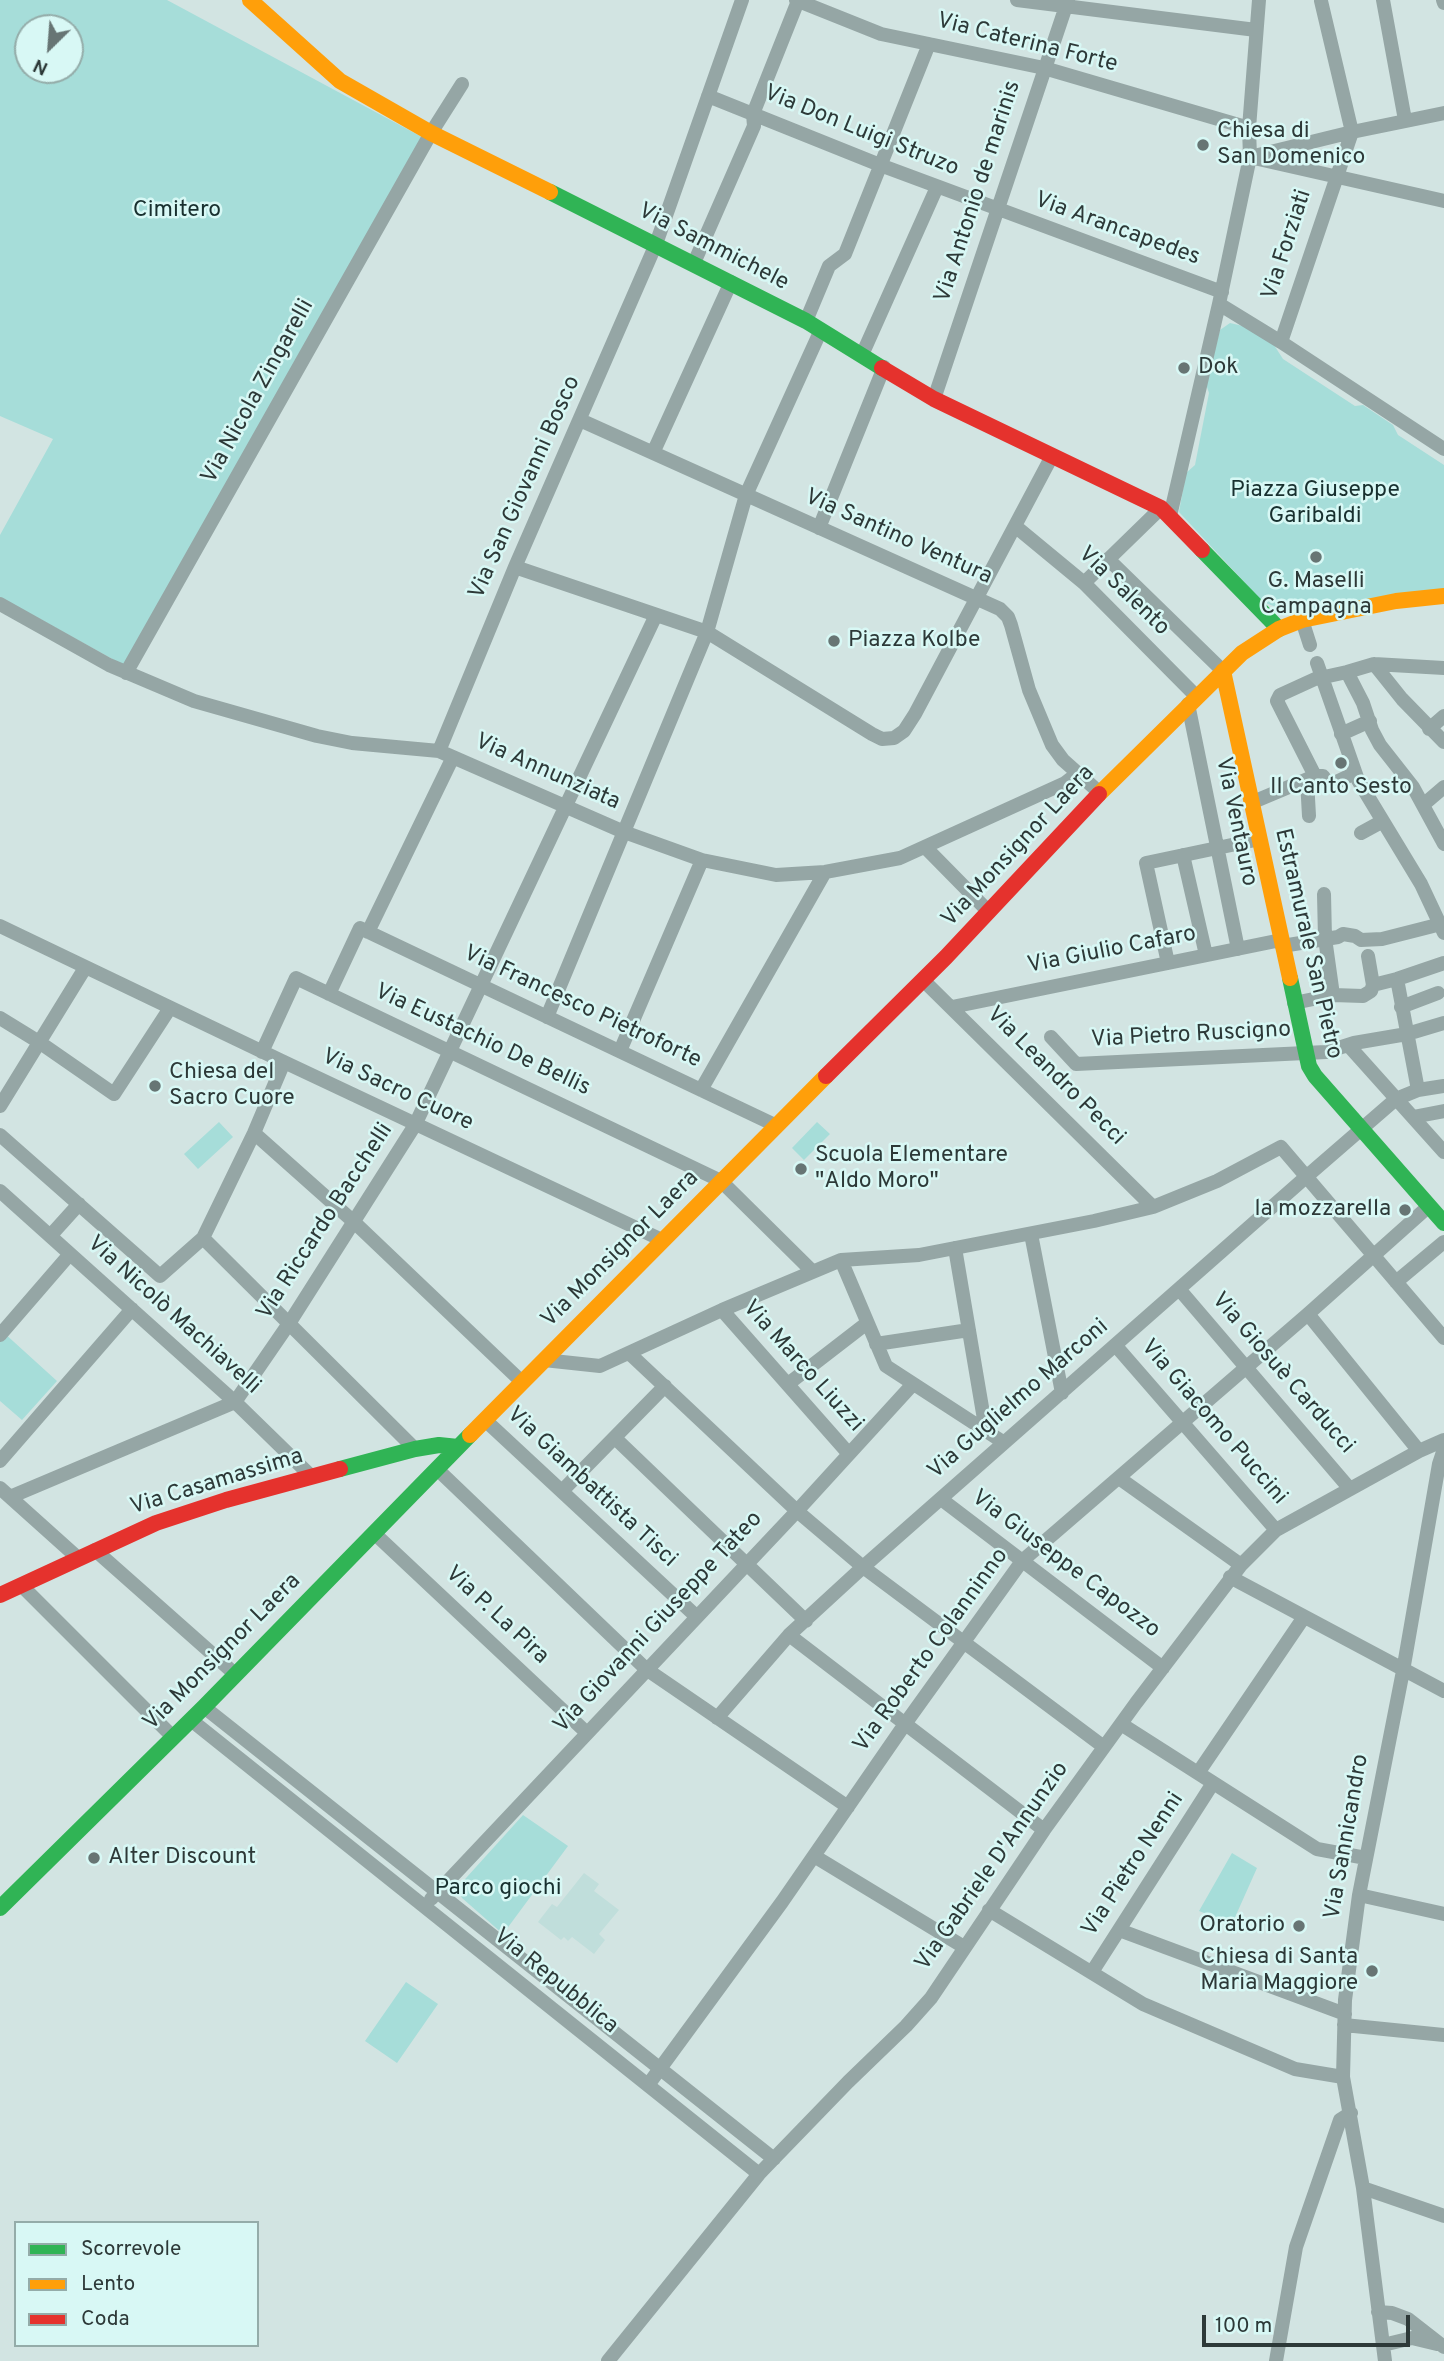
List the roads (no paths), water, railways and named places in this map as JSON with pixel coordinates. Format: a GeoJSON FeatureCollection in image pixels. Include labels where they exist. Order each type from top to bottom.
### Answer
{"type":"FeatureCollection","features":[{"type":"Feature","properties":{"kind":"street","name":"Via Sammichele"},"geometry":{"type":"LineString","coordinates":[[250,0],[340,81],[431,133],[806,321],[934,399],[1166,512]]}},
{"type":"Feature","properties":{"kind":"street","name":"Via San Giovanni Bosco"},"geometry":{"type":"LineString","coordinates":[[329,994],[360,929],[368,932],[446,754],[515,567],[656,244],[742,0]]}},
{"type":"Feature","properties":{"kind":"street"},"geometry":{"type":"LineString","coordinates":[[694,263],[754,126],[753,114],[797,0]]}},
{"type":"Feature","properties":{"kind":"street","name":"Via Caterina Forte"},"geometry":{"type":"LineString","coordinates":[[797,0],[881,34],[1044,68],[1249,128]]}},
{"type":"Feature","properties":{"kind":"street"},"geometry":{"type":"LineString","coordinates":[[1017,0],[1067,3],[1256,30]]}},
{"type":"Feature","properties":{"kind":"street"},"geometry":{"type":"LineString","coordinates":[[1084,583],[1108,559],[1166,512],[1220,298],[1250,157],[1249,128],[1259,0]]}},
{"type":"Feature","properties":{"kind":"street"},"geometry":{"type":"LineString","coordinates":[[1383,0],[1405,120]]}},
{"type":"Feature","properties":{"kind":"street"},"geometry":{"type":"LineString","coordinates":[[1321,1],[1352,132]]}},
{"type":"Feature","properties":{"kind":"street","name":"Via Antonio de marinis"},"geometry":{"type":"LineString","coordinates":[[934,399],[1067,3]]}},
{"type":"Feature","properties":{"kind":"street"},"geometry":{"type":"LineString","coordinates":[[806,321],[829,266],[845,254],[929,44]]}},
{"type":"Feature","properties":{"kind":"street","name":"Via Nicola Zingarelli"},"geometry":{"type":"LineString","coordinates":[[126,673],[461,84]]}},
{"type":"Feature","properties":{"kind":"street","name":"Via Don Luigi Struzo"},"geometry":{"type":"LineString","coordinates":[[708,96],[997,210]]}},
{"type":"Feature","properties":{"kind":"street"},"geometry":{"type":"LineString","coordinates":[[1250,157],[1444,113]]}},
{"type":"Feature","properties":{"kind":"street","name":"Via Forziati"},"geometry":{"type":"LineString","coordinates":[[1280,342],[1352,132]]}},
{"type":"Feature","properties":{"kind":"street"},"geometry":{"type":"LineString","coordinates":[[1250,157],[1444,201]]}},
{"type":"Feature","properties":{"kind":"street"},"geometry":{"type":"LineString","coordinates":[[862,355],[937,187]]}},
{"type":"Feature","properties":{"kind":"street","name":"Via Arancapedes"},"geometry":{"type":"LineString","coordinates":[[997,210],[1220,298]]}},
{"type":"Feature","properties":{"kind":"street"},"geometry":{"type":"LineString","coordinates":[[653,453],[731,282]]}},
{"type":"Feature","properties":{"kind":"street"},"geometry":{"type":"LineString","coordinates":[[1220,298],[1280,342],[1444,449]]}},
{"type":"Feature","properties":{"kind":"street"},"geometry":{"type":"LineString","coordinates":[[547,1017],[707,632],[746,495],[821,330]]}},
{"type":"Feature","properties":{"kind":"street"},"geometry":{"type":"LineString","coordinates":[[819,528],[884,367]]}},
{"type":"Feature","properties":{"kind":"street","name":"Via Santino Ventura"},"geometry":{"type":"LineString","coordinates":[[580,420],[1000,609],[1008,617],[1029,690],[1043,726],[1058,752],[1100,793]]}},
{"type":"Feature","properties":{"kind":"street"},"geometry":{"type":"LineString","coordinates":[[515,567],[707,632],[872,734],[882,739],[894,738],[904,731],[915,714],[1052,456]]}},
{"type":"Feature","properties":{"kind":"street"},"geometry":{"type":"LineString","coordinates":[[1166,512],[1279,629],[1302,620],[1396,601],[1444,596]]}},
{"type":"Feature","properties":{"kind":"street","name":"Via Salento"},"geometry":{"type":"LineString","coordinates":[[1015,526],[1084,583],[1192,700]]}},
{"type":"Feature","properties":{"kind":"street"},"geometry":{"type":"LineString","coordinates":[[1108,559],[1223,671]]}},
{"type":"Feature","properties":{"kind":"street","name":"Via Annunziata"},"geometry":{"type":"LineString","coordinates":[[0,604],[126,673],[194,701],[317,736],[446,754],[624,832],[702,860],[776,875],[825,872],[900,858],[1065,783],[1077,773]]}},
{"type":"Feature","properties":{"kind":"street","name":"Via Riccardo Bacchelli"},"geometry":{"type":"LineString","coordinates":[[235,1402],[290,1322],[415,1125],[656,615]]}},
{"type":"Feature","properties":{"kind":"street"},"geometry":{"type":"LineString","coordinates":[[1302,620],[1310,645]]}},
{"type":"Feature","properties":{"kind":"street","name":"Via Monsignor Laera"},"geometry":{"type":"LineString","coordinates":[[0,1908],[204,1707],[662,1240],[923,980],[1192,700],[1242,653],[1279,629]]}},
{"type":"Feature","properties":{"kind":"street"},"geometry":{"type":"LineString","coordinates":[[1309,816],[1311,778],[1278,698],[1319,670],[1347,672],[1374,664],[1444,668]]}},
{"type":"Feature","properties":{"kind":"street"},"geometry":{"type":"LineString","coordinates":[[1374,664],[1429,729],[1444,742]]}},
{"type":"Feature","properties":{"kind":"street"},"geometry":{"type":"LineString","coordinates":[[1319,670],[1356,773],[1421,884],[1442,928]]}},
{"type":"Feature","properties":{"kind":"street","name":"Estramurale San Pietro"},"geometry":{"type":"LineString","coordinates":[[1223,671],[1305,1053],[1315,1076],[1444,1223]]}},
{"type":"Feature","properties":{"kind":"street"},"geometry":{"type":"LineString","coordinates":[[1347,672],[1380,745],[1404,772],[1441,834]]}},
{"type":"Feature","properties":{"kind":"street","name":"Via Ventauro"},"geometry":{"type":"LineString","coordinates":[[1192,700],[1238,949]]}},
{"type":"Feature","properties":{"kind":"street"},"geometry":{"type":"LineString","coordinates":[[1429,729],[1444,716]]}},
{"type":"Feature","properties":{"kind":"street"},"geometry":{"type":"LineString","coordinates":[[1341,734],[1370,721]]}},
{"type":"Feature","properties":{"kind":"street"},"geometry":{"type":"LineString","coordinates":[[1253,802],[1311,778],[1323,776],[1332,784],[1356,773]]}},
{"type":"Feature","properties":{"kind":"street"},"geometry":{"type":"LineString","coordinates":[[1423,805],[1444,787]]}},
{"type":"Feature","properties":{"kind":"street"},"geometry":{"type":"LineString","coordinates":[[1361,833],[1383,821]]}},
{"type":"Feature","properties":{"kind":"street"},"geometry":{"type":"LineString","coordinates":[[1168,963],[1146,863],[1260,839]]}},
{"type":"Feature","properties":{"kind":"street"},"geometry":{"type":"LineString","coordinates":[[925,847],[989,912]]}},
{"type":"Feature","properties":{"kind":"street"},"geometry":{"type":"LineString","coordinates":[[1183,855],[1206,955]]}},
{"type":"Feature","properties":{"kind":"street"},"geometry":{"type":"LineString","coordinates":[[620,1051],[702,860]]}},
{"type":"Feature","properties":{"kind":"street"},"geometry":{"type":"LineString","coordinates":[[701,1090],[825,872]]}},
{"type":"Feature","properties":{"kind":"street"},"geometry":{"type":"LineString","coordinates":[[1324,894],[1325,939],[1332,995]]}},
{"type":"Feature","properties":{"kind":"street","name":"Via Sacro Cuore"},"geometry":{"type":"LineString","coordinates":[[0,926],[662,1240]]}},
{"type":"Feature","properties":{"kind":"street","name":"Via Giulio Cafaro"},"geometry":{"type":"LineString","coordinates":[[952,1007],[1238,949],[1325,939],[1343,934],[1362,940],[1382,939],[1442,928]]}},
{"type":"Feature","properties":{"kind":"street","name":"Via Francesco Pietroforte"},"geometry":{"type":"LineString","coordinates":[[368,932],[777,1126]]}},
{"type":"Feature","properties":{"kind":"street"},"geometry":{"type":"LineString","coordinates":[[1294,1003],[1332,995],[1363,996],[1371,991],[1373,985],[1368,956]]}},
{"type":"Feature","properties":{"kind":"street"},"geometry":{"type":"LineString","coordinates":[[1373,985],[1444,963]]}},
{"type":"Feature","properties":{"kind":"street"},"geometry":{"type":"LineString","coordinates":[[0,1106],[85,968]]}},
{"type":"Feature","properties":{"kind":"street","name":"Via Eustachio De Bellis"},"geometry":{"type":"LineString","coordinates":[[262,1052],[296,978],[721,1181],[812,1271]]}},
{"type":"Feature","properties":{"kind":"street"},"geometry":{"type":"LineString","coordinates":[[1397,979],[1418,1090]]}},
{"type":"Feature","properties":{"kind":"street","name":"Via Leandro Pecci"},"geometry":{"type":"LineString","coordinates":[[923,980],[1153,1208]]}},
{"type":"Feature","properties":{"kind":"street"},"geometry":{"type":"LineString","coordinates":[[1401,1007],[1438,993]]}},
{"type":"Feature","properties":{"kind":"street"},"geometry":{"type":"LineString","coordinates":[[0,1018],[114,1094],[170,1008]]}},
{"type":"Feature","properties":{"kind":"street"},"geometry":{"type":"LineString","coordinates":[[1305,1053],[1326,1052],[1444,1023]]}},
{"type":"Feature","properties":{"kind":"street","name":"Via Pietro Ruscigno"},"geometry":{"type":"LineString","coordinates":[[1051,1037],[1076,1065],[1305,1053]]}},
{"type":"Feature","properties":{"kind":"street"},"geometry":{"type":"LineString","coordinates":[[1349,1046],[1444,1152]]}},
{"type":"Feature","properties":{"kind":"street"},"geometry":{"type":"LineString","coordinates":[[0,1135],[160,1276],[203,1238],[254,1133],[284,1062]]}},
{"type":"Feature","properties":{"kind":"street","name":"Via Guglielmo Marconi"},"geometry":{"type":"LineString","coordinates":[[718,1718],[789,1635],[863,1567],[1003,1441],[1116,1346],[1362,1128],[1396,1099],[1418,1090],[1444,1086]]}},
{"type":"Feature","properties":{"kind":"street"},"geometry":{"type":"LineString","coordinates":[[1413,1117],[1444,1111]]}},
{"type":"Feature","properties":{"kind":"street"},"geometry":{"type":"LineString","coordinates":[[254,1133],[354,1222],[522,1382]]}},
{"type":"Feature","properties":{"kind":"street"},"geometry":{"type":"LineString","coordinates":[[544,1360],[600,1366],[722,1310],[841,1260],[919,1255],[1153,1208],[1217,1181],[1281,1147],[1444,1338]]}},
{"type":"Feature","properties":{"kind":"street","name":"Via Nicolò Machiavelli"},"geometry":{"type":"LineString","coordinates":[[3,1198],[51,1236],[235,1402],[312,1477]]}},
{"type":"Feature","properties":{"kind":"street"},"geometry":{"type":"LineString","coordinates":[[51,1236],[79,1204]]}},
{"type":"Feature","properties":{"kind":"street","name":"Via Roberto Colanninno"},"geometry":{"type":"LineString","coordinates":[[648,2085],[1022,1561],[1429,1206]]}},
{"type":"Feature","properties":{"kind":"street"},"geometry":{"type":"LineString","coordinates":[[1031,1234],[1062,1393]]}},
{"type":"Feature","properties":{"kind":"street"},"geometry":{"type":"LineString","coordinates":[[203,1238],[415,1449]]}},
{"type":"Feature","properties":{"kind":"street"},"geometry":{"type":"LineString","coordinates":[[1396,1282],[1444,1241]]}},
{"type":"Feature","properties":{"kind":"street"},"geometry":{"type":"LineString","coordinates":[[955,1248],[986,1431]]}},
{"type":"Feature","properties":{"kind":"street"},"geometry":{"type":"LineString","coordinates":[[0,1335],[70,1254]]}},
{"type":"Feature","properties":{"kind":"street"},"geometry":{"type":"LineString","coordinates":[[841,1260],[886,1366],[1003,1441]]}},
{"type":"Feature","properties":{"kind":"street","name":"Via Giosuè Carducci"},"geometry":{"type":"LineString","coordinates":[[1179,1289],[1350,1489]]}},
{"type":"Feature","properties":{"kind":"street"},"geometry":{"type":"LineString","coordinates":[[0,1461],[132,1310]]}},
{"type":"Feature","properties":{"kind":"street","name":"Via Marco Liuzzi"},"geometry":{"type":"LineString","coordinates":[[722,1310],[849,1454]]}},
{"type":"Feature","properties":{"kind":"street"},"geometry":{"type":"LineString","coordinates":[[1308,1314],[1419,1451]]}},
{"type":"Feature","properties":{"kind":"street"},"geometry":{"type":"LineString","coordinates":[[788,1384],[867,1323]]}},
{"type":"Feature","properties":{"kind":"street"},"geometry":{"type":"LineString","coordinates":[[876,1344],[969,1329]]}},
{"type":"Feature","properties":{"kind":"street","name":"Via Giacomo Puccini"},"geometry":{"type":"LineString","coordinates":[[1116,1346],[1276,1531]]}},
{"type":"Feature","properties":{"kind":"street"},"geometry":{"type":"LineString","coordinates":[[629,1353],[797,1511],[863,1567],[1104,1747]]}},
{"type":"Feature","properties":{"kind":"street","name":"Via Giovanni Giuseppe Tateo"},"geometry":{"type":"LineString","coordinates":[[424,1906],[797,1511],[913,1384]]}},
{"type":"Feature","properties":{"kind":"street"},"geometry":{"type":"LineString","coordinates":[[562,1491],[665,1387]]}},
{"type":"Feature","properties":{"kind":"street"},"geometry":{"type":"LineString","coordinates":[[78,1558],[5,1493],[235,1402]]}},
{"type":"Feature","properties":{"kind":"street","name":"Via Giambattista Tisci"},"geometry":{"type":"LineString","coordinates":[[485,1420],[697,1617]]}},
{"type":"Feature","properties":{"kind":"street"},"geometry":{"type":"LineString","coordinates":[[615,1438],[806,1621]]}},
{"type":"Feature","properties":{"kind":"street","name":"Via Gabriele D'Annunzio"},"geometry":{"type":"LineString","coordinates":[[608,2361],[759,2175],[906,2026],[930,1998],[1044,1830],[1230,1577],[1276,1531],[1419,1451],[1444,1440]]}},
{"type":"Feature","properties":{"kind":"street","name":"Via Casamassima"},"geometry":{"type":"LineString","coordinates":[[0,1595],[156,1523],[226,1500],[415,1449],[439,1445],[458,1447]]}},
{"type":"Feature","properties":{"kind":"street","name":"Via Sannicandro"},"geometry":{"type":"LineString","coordinates":[[1385,2361],[1363,2188],[1343,2077],[1345,2020],[1359,1895],[1442,1460]]}},
{"type":"Feature","properties":{"kind":"street"},"geometry":{"type":"LineString","coordinates":[[437,1469],[646,1669],[848,1807]]}},
{"type":"Feature","properties":{"kind":"street"},"geometry":{"type":"LineString","coordinates":[[1119,1478],[1241,1565]]}},
{"type":"Feature","properties":{"kind":"street","name":"Via Giuseppe Capozzo"},"geometry":{"type":"LineString","coordinates":[[941,1499],[1163,1668]]}},
{"type":"Feature","properties":{"kind":"street","name":"Via P. La Pira"},"geometry":{"type":"LineString","coordinates":[[374,1533],[587,1733]]}},
{"type":"Feature","properties":{"kind":"street"},"geometry":{"type":"LineString","coordinates":[[95,1550],[236,1674]]}},
{"type":"Feature","properties":{"kind":"street"},"geometry":{"type":"LineString","coordinates":[[1230,1577],[1444,1691]]}},
{"type":"Feature","properties":{"kind":"street"},"geometry":{"type":"LineString","coordinates":[[21,1585],[173,1737]]}},
{"type":"Feature","properties":{"kind":"street"},"geometry":{"type":"LineString","coordinates":[[1198,1773],[1304,1617]]}},
{"type":"Feature","properties":{"kind":"street"},"geometry":{"type":"LineString","coordinates":[[789,1635],[1044,1830]]}},
{"type":"Feature","properties":{"kind":"street","name":"Via Repubblica"},"geometry":{"type":"LineString","coordinates":[[204,1707],[774,2159]]}},
{"type":"Feature","properties":{"kind":"street","name":"Via Repubblica"},"geometry":{"type":"LineString","coordinates":[[191,1720],[759,2175]]}},
{"type":"Feature","properties":{"kind":"street"},"geometry":{"type":"LineString","coordinates":[[1121,1724],[1317,1849],[1366,1858]]}},
{"type":"Feature","properties":{"kind":"street","name":"Via Pietro Nenni"},"geometry":{"type":"LineString","coordinates":[[1092,1972],[1213,1783]]}},
{"type":"Feature","properties":{"kind":"street"},"geometry":{"type":"LineString","coordinates":[[814,1856],[964,1947]]}},
{"type":"Feature","properties":{"kind":"street"},"geometry":{"type":"LineString","coordinates":[[1359,1895],[1444,1914]]}},
{"type":"Feature","properties":{"kind":"street"},"geometry":{"type":"LineString","coordinates":[[989,1910],[1143,2004],[1295,2069],[1343,2077]]}},
{"type":"Feature","properties":{"kind":"street"},"geometry":{"type":"LineString","coordinates":[[1119,1930],[1345,2020],[1444,2035]]}},
{"type":"Feature","properties":{"kind":"street"},"geometry":{"type":"LineString","coordinates":[[1276,2361],[1296,2248],[1340,2120],[1351,2113]]}},
{"type":"Feature","properties":{"kind":"street"},"geometry":{"type":"LineString","coordinates":[[1363,2188],[1444,2216]]}},
{"type":"Feature","properties":{"kind":"street"},"geometry":{"type":"LineString","coordinates":[[1378,2312],[1392,2313],[1408,2319],[1443,2346]]}},
{"type":"Feature","properties":{"kind":"street"},"geometry":{"type":"LineString","coordinates":[[1383,2344],[1412,2338],[1443,2346]]}},
{"type":"Feature","properties":{"kind":"place","name":"Chiesa di San Domenico"},"geometry":{"type":"Point","coordinates":[1203,145]}},
{"type":"Feature","properties":{"kind":"place","name":"Dok"},"geometry":{"type":"Point","coordinates":[1184,368]}},
{"type":"Feature","properties":{"kind":"place","name":"G. Maselli Campagna"},"geometry":{"type":"Point","coordinates":[1316,557]}},
{"type":"Feature","properties":{"kind":"place","name":"Piazza Kolbe"},"geometry":{"type":"Point","coordinates":[834,641]}},
{"type":"Feature","properties":{"kind":"place","name":"Il Canto Sesto"},"geometry":{"type":"Point","coordinates":[1341,763]}},
{"type":"Feature","properties":{"kind":"place","name":"Chiesa del Sacro Cuore"},"geometry":{"type":"Point","coordinates":[155,1086]}},
{"type":"Feature","properties":{"kind":"place","name":"Scuola Elementare \"Aldo Moro\""},"geometry":{"type":"Point","coordinates":[801,1169]}},
{"type":"Feature","properties":{"kind":"place","name":"la mozzarella"},"geometry":{"type":"Point","coordinates":[1405,1210]}},
{"type":"Feature","properties":{"kind":"place","name":"Alter Discount"},"geometry":{"type":"Point","coordinates":[94,1858]}},
{"type":"Feature","properties":{"kind":"place","name":"Oratorio"},"geometry":{"type":"Point","coordinates":[1299,1926]}},
{"type":"Feature","properties":{"kind":"place","name":"Chiesa di Santa Maria Maggiore"},"geometry":{"type":"Point","coordinates":[1372,1971]}},
{"type":"Feature","properties":{"kind":"park label","name":"Cimitero"},"geometry":{"type":"Point","coordinates":[177,211]}},
{"type":"Feature","properties":{"kind":"park label","name":"Piazza Giuseppe Garibaldi"},"geometry":{"type":"Point","coordinates":[1315,504]}},
{"type":"Feature","properties":{"kind":"park label","name":"Parco giochi"},"geometry":{"type":"Point","coordinates":[498,1889]}}]}
